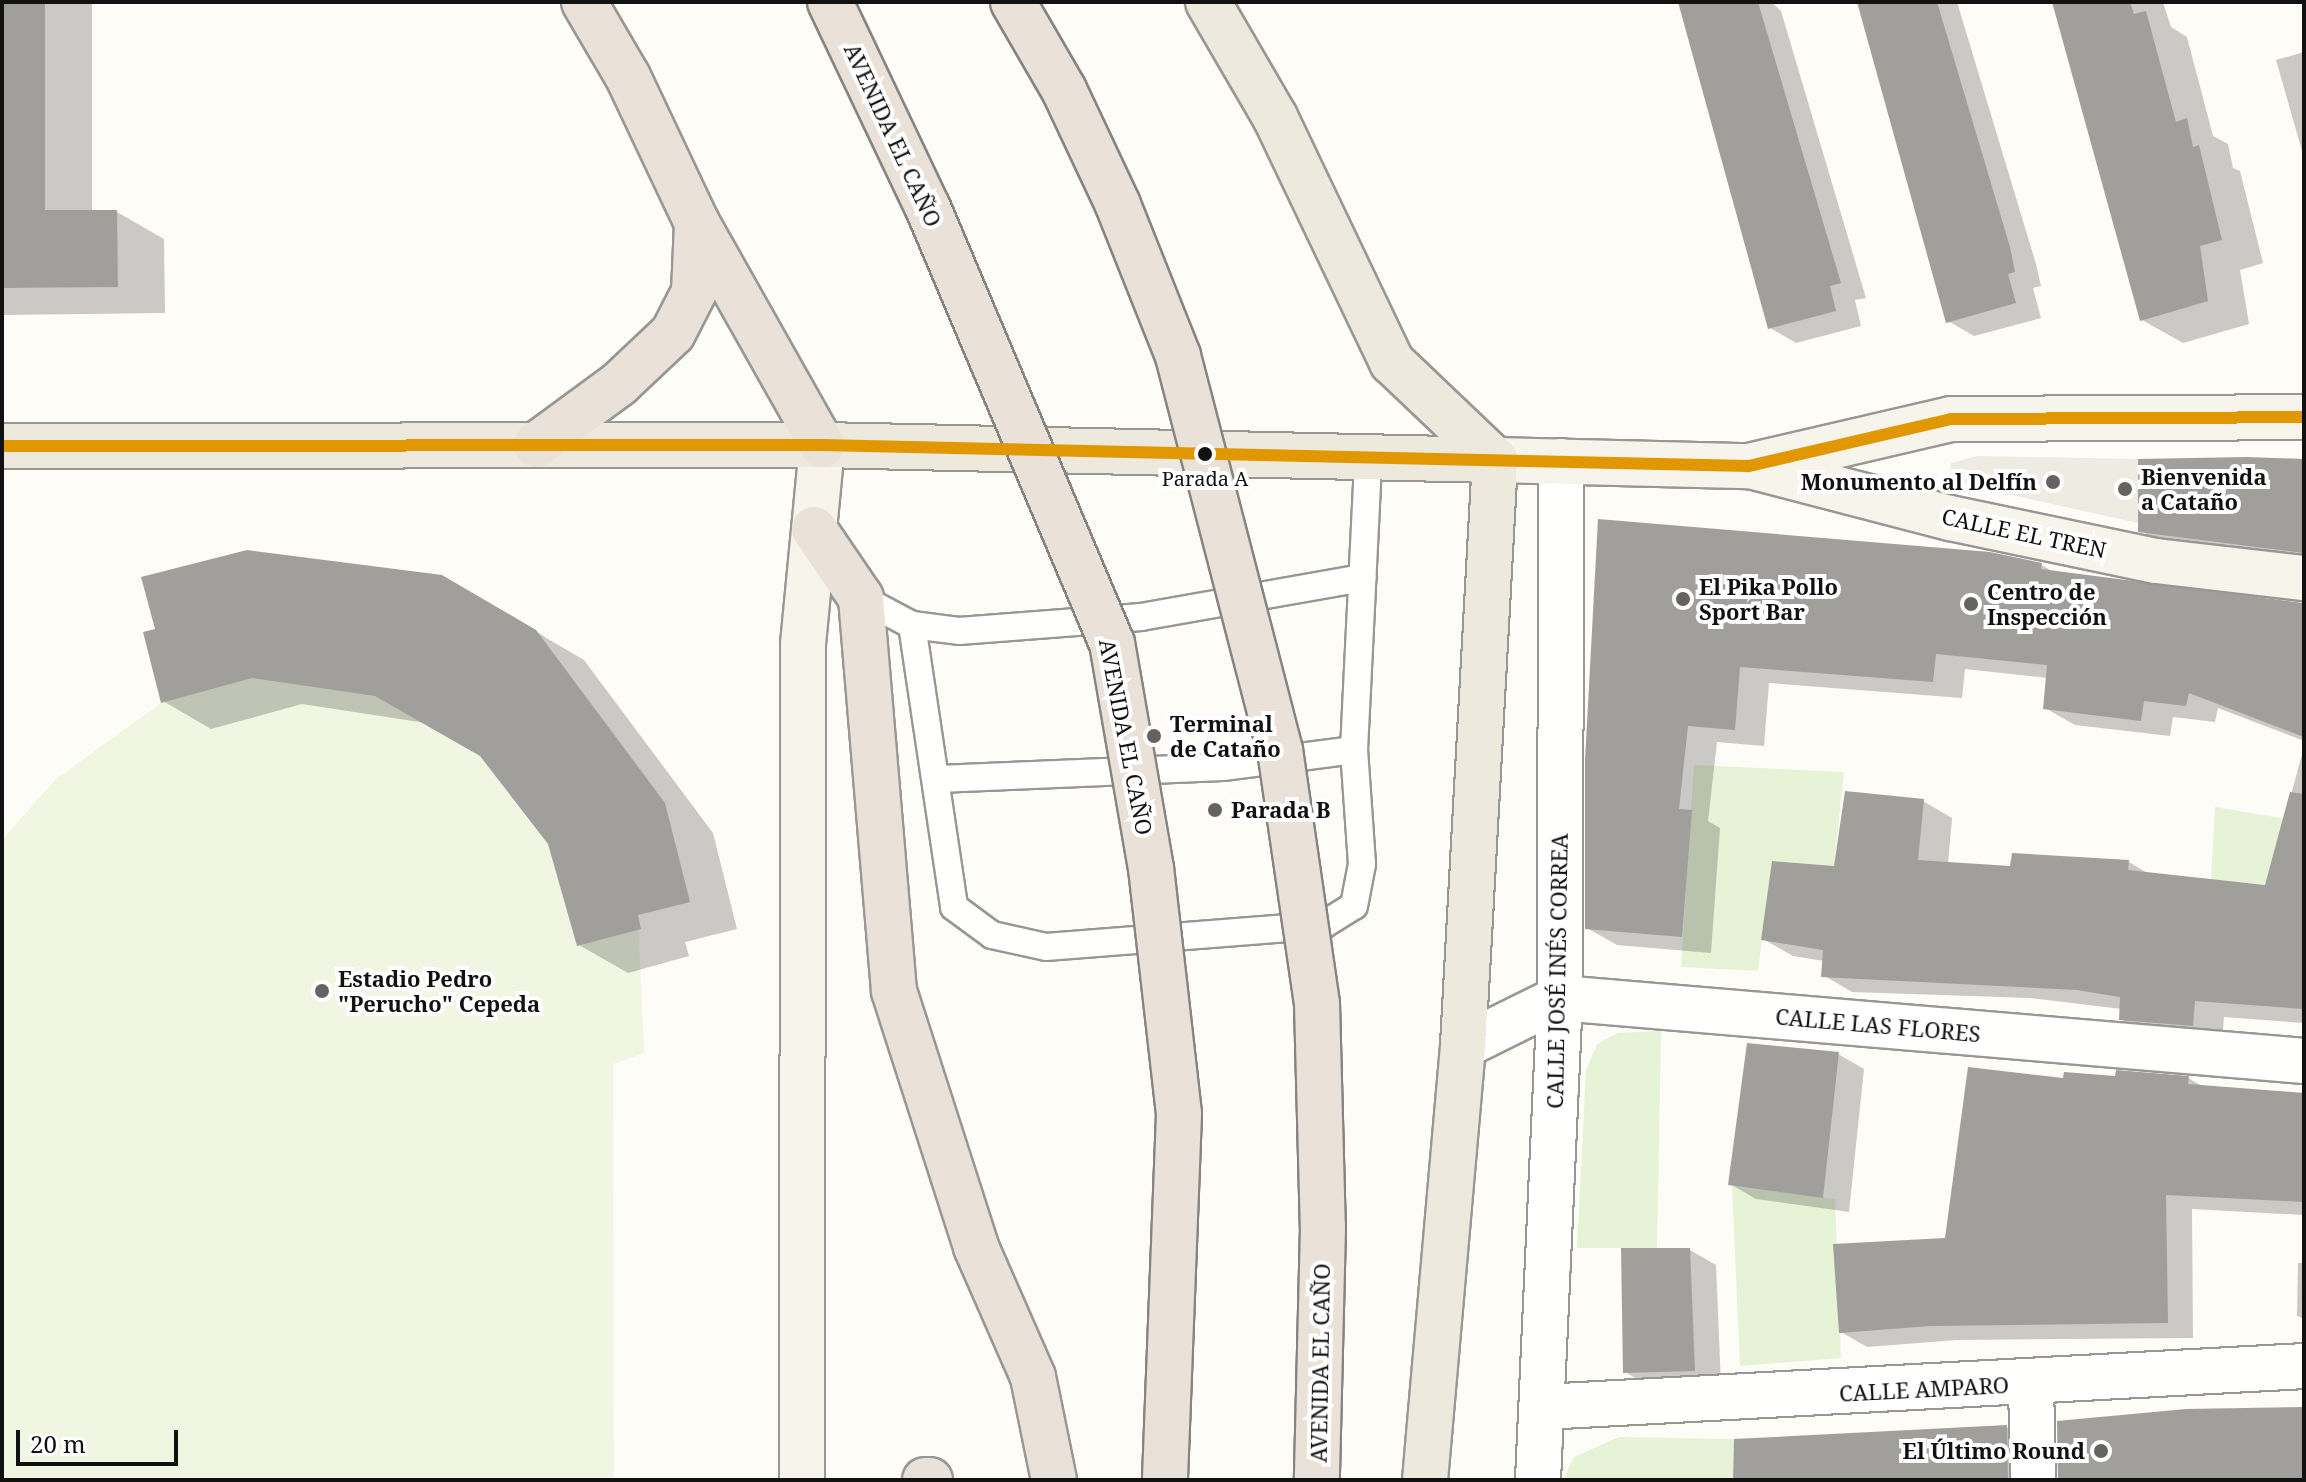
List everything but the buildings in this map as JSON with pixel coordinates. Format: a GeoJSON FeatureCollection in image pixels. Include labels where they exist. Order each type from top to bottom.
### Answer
{"type":"FeatureCollection","features":[{"type":"Feature","properties":{"kind":"highway"},"geometry":{"type":"LineString","coordinates":[[584,2],[628,77],[697,223],[822,445]]}},
{"type":"Feature","properties":{"kind":"highway","name":"AVENIDA EL CAÑO"},"geometry":{"type":"LineString","coordinates":[[830,2],[928,208],[1112,643],[1151,868],[1179,1114],[1165,1480]]}},
{"type":"Feature","properties":{"kind":"highway","name":"AVENIDA EL CAÑO"},"geometry":{"type":"LineString","coordinates":[[1013,2],[1064,90],[1118,205],[1178,356],[1280,750],[1317,1004],[1323,1227],[1317,1480]]}},
{"type":"Feature","properties":{"kind":"highway"},"geometry":{"type":"LineString","coordinates":[[536,445],[619,384],[673,333],[694,292],[697,223]]}},
{"type":"Feature","properties":{"kind":"highway"},"geometry":{"type":"LineString","coordinates":[[814,529],[861,598],[894,991],[976,1247],[1033,1377],[1054,1480]]}},
{"type":"Feature","properties":{"kind":"main road"},"geometry":{"type":"LineString","coordinates":[[1208,2],[1275,117],[1392,362],[1495,460],[1463,1046],[1425,1480]]}},
{"type":"Feature","properties":{"kind":"main road"},"geometry":{"type":"LineString","coordinates":[[2,446],[822,445],[1749,466],[1951,419],[2304,417]]}},
{"type":"Feature","properties":{"kind":"main road"},"geometry":{"type":"LineString","coordinates":[[802,1480],[803,644],[822,445]]}},
{"type":"Feature","properties":{"kind":"main road","name":"CALLE EL TREN"},"geometry":{"type":"LineString","coordinates":[[1749,466],[1950,518],[2156,561],[2304,578]]}},
{"type":"Feature","properties":{"kind":"street","name":"CALLE JOSÉ INÉS CORREA"},"geometry":{"type":"LineString","coordinates":[[1538,1480],[1560,998],[1561,461]]}},
{"type":"Feature","properties":{"kind":"street"},"geometry":{"type":"LineString","coordinates":[[1463,1046],[1560,998]]}},
{"type":"Feature","properties":{"kind":"street","name":"CALLE LAS FLORES"},"geometry":{"type":"LineString","coordinates":[[1560,998],[2304,1061]]}},
{"type":"Feature","properties":{"kind":"street","name":"CALLE AMPARO"},"geometry":{"type":"LineString","coordinates":[[1543,1407],[2304,1366]]}},
{"type":"Feature","properties":{"kind":"street"},"geometry":{"type":"LineString","coordinates":[[2031,1383],[2033,1480]]}},
{"type":"Feature","properties":{"kind":"lane"},"geometry":{"type":"LineString","coordinates":[[912,625],[938,779],[954,907],[992,935],[1046,947],[1323,925],[1354,906],[1362,864],[1354,750],[1368,459]]}},
{"type":"Feature","properties":{"kind":"lane"},"geometry":{"type":"LineString","coordinates":[[861,598],[912,625],[959,631],[1141,617],[1363,578]]}},
{"type":"Feature","properties":{"kind":"lane"},"geometry":{"type":"LineString","coordinates":[[938,779],[1223,767],[1354,750]]}},
{"type":"Feature","properties":{"kind":"green space","name":"Estadio Pedro \"Perucho\" Cepeda"},"geometry":{"type":"Polygon","coordinates":[[[445,577],[545,635],[538,649],[561,664],[665,803],[690,902],[638,915],[644,1053],[613,1064],[614,1480],[2,1480],[2,840],[56,779],[161,703],[155,629],[439,586],[445,577]]]}},
{"type":"Feature","properties":{"kind":"green space"},"geometry":{"type":"Polygon","coordinates":[[[1694,765],[1844,772],[1834,866],[1772,861],[1758,971],[1681,967],[1694,765]]]}},
{"type":"Feature","properties":{"kind":"green space"},"geometry":{"type":"Polygon","coordinates":[[[2215,807],[2304,822],[2304,888],[2211,880],[2215,807]]]}},
{"type":"Feature","properties":{"kind":"green space"},"geometry":{"type":"Polygon","coordinates":[[[1661,1031],[1657,1248],[1577,1248],[1586,1071],[1597,1044],[1618,1033],[1661,1031]]]}},
{"type":"Feature","properties":{"kind":"green space"},"geometry":{"type":"Polygon","coordinates":[[[1732,1186],[1835,1199],[1841,1358],[1740,1366],[1732,1186]]]}},
{"type":"Feature","properties":{"kind":"green space"},"geometry":{"type":"Polygon","coordinates":[[[1619,1437],[1734,1439],[1733,1480],[1563,1480],[1574,1457],[1619,1437]]]}},
{"type":"Feature","properties":{"kind":"shaded area"},"geometry":{"type":"Polygon","coordinates":[[[1977,456],[2138,459],[2138,523],[1971,486],[1950,475],[1951,463],[1977,456]]]}},
{"type":"Feature","properties":{"kind":"transit line"},"geometry":{"type":"LineString","coordinates":[[2,446],[822,445],[1749,466],[1951,419],[2304,417]]}},
{"type":"Feature","properties":{"kind":"place","name":"Parada A"},"geometry":{"type":"Point","coordinates":[1205,454]}},
{"type":"Feature","properties":{"kind":"place","name":"Monumento al Delfín"},"geometry":{"type":"Point","coordinates":[2053,482]}},
{"type":"Feature","properties":{"kind":"place","name":"Bienvenida a Cataño"},"geometry":{"type":"Point","coordinates":[2125,489]}},
{"type":"Feature","properties":{"kind":"place","name":"El Pika Pollo Sport Bar"},"geometry":{"type":"Point","coordinates":[1683,599]}},
{"type":"Feature","properties":{"kind":"place","name":"Centro de Inspección"},"geometry":{"type":"Point","coordinates":[1971,604]}},
{"type":"Feature","properties":{"kind":"place","name":"Terminal de Cataño"},"geometry":{"type":"Point","coordinates":[1154,736]}},
{"type":"Feature","properties":{"kind":"place","name":"Parada B"},"geometry":{"type":"Point","coordinates":[1215,810]}},
{"type":"Feature","properties":{"kind":"place","name":"Estadio Pedro \"Perucho\" Cepeda"},"geometry":{"type":"Point","coordinates":[322,991]}},
{"type":"Feature","properties":{"kind":"place","name":"El Último Round"},"geometry":{"type":"Point","coordinates":[2101,1451]}}]}
